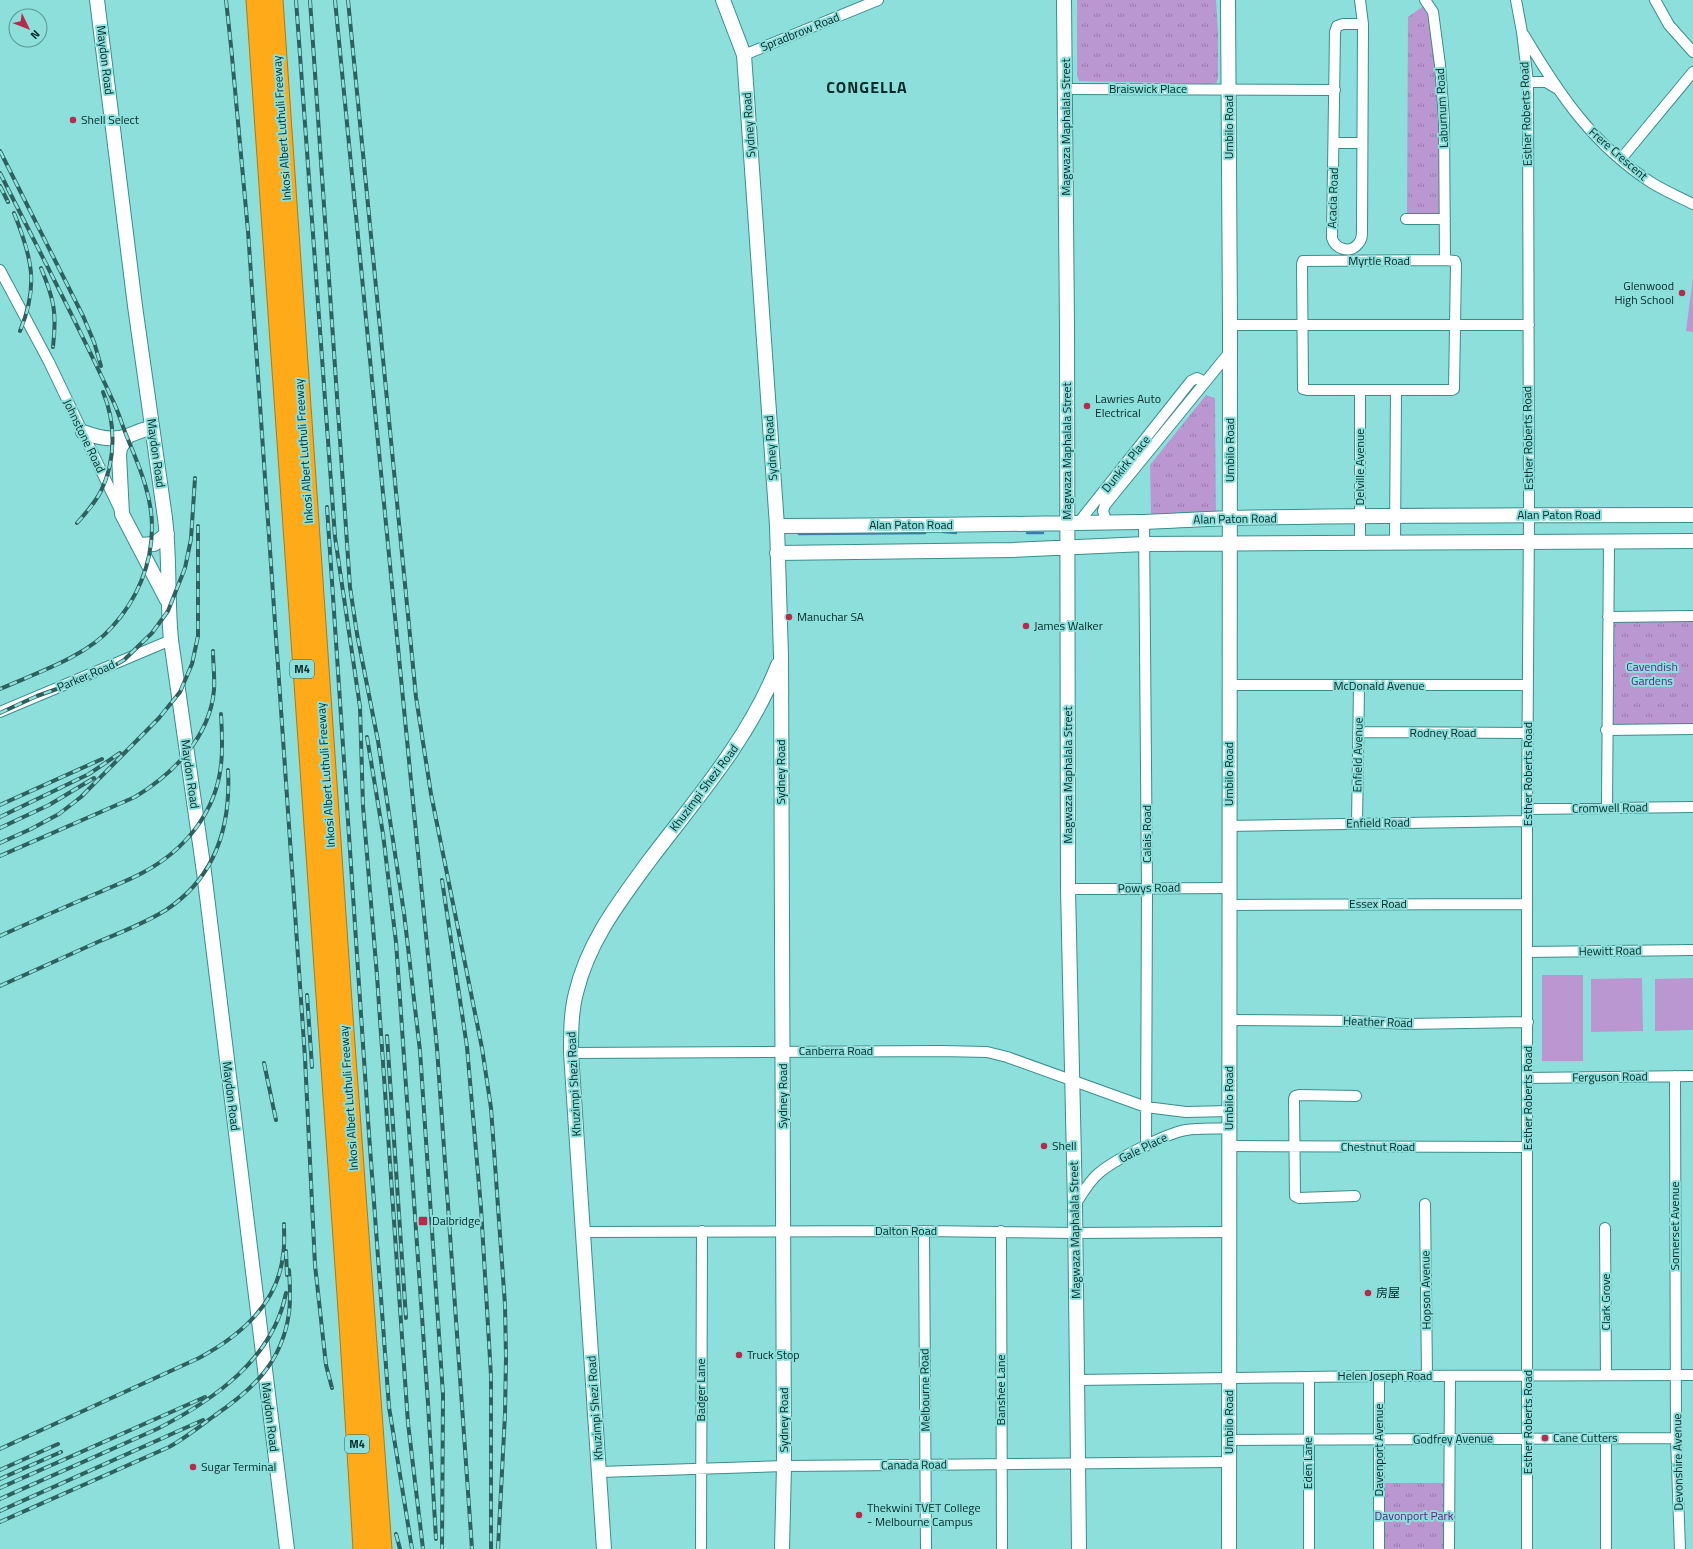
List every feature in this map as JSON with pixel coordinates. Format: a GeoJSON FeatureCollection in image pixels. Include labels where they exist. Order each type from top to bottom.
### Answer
{"type":"FeatureCollection","features":[{"type":"Feature","properties":{"kind":"highway","name":"Inkosi Albert Luthuli Freeway"},"geometry":{"type":"LineString","coordinates":[[256,0],[350,1338],[363,1549]]}},
{"type":"Feature","properties":{"kind":"highway","name":"Inkosi Albert Luthuli Freeway"},"geometry":{"type":"LineString","coordinates":[[273,0],[344,1032],[382,1549]]}},
{"type":"Feature","properties":{"kind":"street","name":"Maydon Road"},"geometry":{"type":"LineString","coordinates":[[97,0],[167,534],[168,602],[171,640],[204,872],[287,1549]]}},
{"type":"Feature","properties":{"kind":"street","name":"Sydney Road"},"geometry":{"type":"LineString","coordinates":[[723,0],[744,54],[777,526],[781,656],[784,1466],[782,1549]]}},
{"type":"Feature","properties":{"kind":"street","name":"Spradbrow Road"},"geometry":{"type":"LineString","coordinates":[[744,54],[878,0]]}},
{"type":"Feature","properties":{"kind":"street","name":"Magwaza Maphalala Street"},"geometry":{"type":"LineString","coordinates":[[1064,0],[1073,522],[1067,548],[1068,889],[1075,1205],[1079,1549]]}},
{"type":"Feature","properties":{"kind":"street","name":"Umbilo Road"},"geometry":{"type":"LineString","coordinates":[[1228,0],[1230,325],[1229,1549]]}},
{"type":"Feature","properties":{"kind":"street","name":"Acacia Road"},"geometry":{"type":"LineString","coordinates":[[1360,0],[1363,24],[1361,238],[1357,245],[1349,249],[1338,247],[1332,238],[1336,30],[1337,26],[1343,24],[1363,24]]}},
{"type":"Feature","properties":{"kind":"street","name":"Laburnum Road"},"geometry":{"type":"LineString","coordinates":[[1425,0],[1433,12],[1440,65],[1444,119],[1445,260]]}},
{"type":"Feature","properties":{"kind":"street","name":"Esther Roberts Road"},"geometry":{"type":"LineString","coordinates":[[1516,0],[1522,32],[1528,82],[1529,542],[1527,821],[1527,1549]]}},
{"type":"Feature","properties":{"kind":"street"},"geometry":{"type":"LineString","coordinates":[[1655,0],[1669,24],[1693,52]]}},
{"type":"Feature","properties":{"kind":"street","name":"Frere Crescent"},"geometry":{"type":"LineString","coordinates":[[1522,32],[1556,88],[1583,123],[1599,140],[1620,159],[1652,183],[1693,204]]}},
{"type":"Feature","properties":{"kind":"street"},"geometry":{"type":"LineString","coordinates":[[1620,159],[1693,72]]}},
{"type":"Feature","properties":{"kind":"street"},"geometry":{"type":"LineString","coordinates":[[1528,82],[1546,82],[1556,88]]}},
{"type":"Feature","properties":{"kind":"street","name":"Braiswick Place"},"geometry":{"type":"LineString","coordinates":[[1066,89],[1229,89]]}},
{"type":"Feature","properties":{"kind":"street"},"geometry":{"type":"LineString","coordinates":[[1229,89],[1335,90]]}},
{"type":"Feature","properties":{"kind":"street"},"geometry":{"type":"LineString","coordinates":[[1334,143],[1362,143]]}},
{"type":"Feature","properties":{"kind":"street"},"geometry":{"type":"LineString","coordinates":[[1406,219],[1445,219]]}},
{"type":"Feature","properties":{"kind":"street","name":"Myrtle Road"},"geometry":{"type":"LineString","coordinates":[[1445,260],[1454,261],[1456,264],[1454,389],[1303,389],[1302,264],[1304,261],[1445,260]]}},
{"type":"Feature","properties":{"kind":"street","name":"Johnstone Road"},"geometry":{"type":"LineString","coordinates":[[0,270],[49,362],[122,514],[168,602]]}},
{"type":"Feature","properties":{"kind":"street"},"geometry":{"type":"LineString","coordinates":[[1230,325],[1529,325]]}},
{"type":"Feature","properties":{"kind":"street"},"geometry":{"type":"LineString","coordinates":[[1106,523],[1103,511],[1105,505],[1144,450],[1160,438],[1229,353]]}},
{"type":"Feature","properties":{"kind":"street","name":"Dunkirk Place"},"geometry":{"type":"LineString","coordinates":[[1073,522],[1144,450],[1152,431],[1193,379],[1197,378],[1205,382]]}},
{"type":"Feature","properties":{"kind":"street","name":"Delville Avenue"},"geometry":{"type":"LineString","coordinates":[[1360,390],[1360,543]]}},
{"type":"Feature","properties":{"kind":"street"},"geometry":{"type":"LineString","coordinates":[[1395,543],[1396,390]]}},
{"type":"Feature","properties":{"kind":"street"},"geometry":{"type":"LineString","coordinates":[[83,432],[105,438],[127,436],[137,431],[152,428]]}},
{"type":"Feature","properties":{"kind":"street"},"geometry":{"type":"LineString","coordinates":[[1152,431],[1160,438]]}},
{"type":"Feature","properties":{"kind":"street"},"geometry":{"type":"LineString","coordinates":[[122,514],[119,455],[120,448],[127,436]]}},
{"type":"Feature","properties":{"kind":"street","name":"Alan Paton Road"},"geometry":{"type":"LineString","coordinates":[[777,526],[929,526],[1073,522],[1106,523],[1230,518],[1693,515]]}},
{"type":"Feature","properties":{"kind":"street","name":"Calais Road"},"geometry":{"type":"LineString","coordinates":[[1144,522],[1147,888],[1146,1146]]}},
{"type":"Feature","properties":{"kind":"street"},"geometry":{"type":"LineString","coordinates":[[929,526],[929,550]]}},
{"type":"Feature","properties":{"kind":"street"},"geometry":{"type":"LineString","coordinates":[[138,545],[154,544],[167,534]]}},
{"type":"Feature","properties":{"kind":"street","name":"Alan Paton Road"},"geometry":{"type":"LineString","coordinates":[[777,553],[1067,548],[1145,544],[1693,541]]}},
{"type":"Feature","properties":{"kind":"street"},"geometry":{"type":"LineString","coordinates":[[1607,808],[1606,730],[1608,542]]}},
{"type":"Feature","properties":{"kind":"street"},"geometry":{"type":"LineString","coordinates":[[1608,617],[1693,616]]}},
{"type":"Feature","properties":{"kind":"street","name":"Parker Road"},"geometry":{"type":"LineString","coordinates":[[0,712],[171,640]]}},
{"type":"Feature","properties":{"kind":"street","name":"Khuzimpi Shezi Road"},"geometry":{"type":"LineString","coordinates":[[604,1549],[571,1053],[571,1026],[575,993],[584,965],[599,934],[617,904],[736,745],[763,699],[781,656]]}},
{"type":"Feature","properties":{"kind":"street","name":"McDonald Avenue"},"geometry":{"type":"LineString","coordinates":[[1230,685],[1528,686]]}},
{"type":"Feature","properties":{"kind":"street","name":"Enfield Avenue"},"geometry":{"type":"LineString","coordinates":[[1357,824],[1359,686]]}},
{"type":"Feature","properties":{"kind":"street"},"geometry":{"type":"LineString","coordinates":[[1606,730],[1693,728]]}},
{"type":"Feature","properties":{"kind":"street","name":"Rodney Road"},"geometry":{"type":"LineString","coordinates":[[1358,732],[1528,733]]}},
{"type":"Feature","properties":{"kind":"street","name":"Cromwell Road"},"geometry":{"type":"LineString","coordinates":[[1528,809],[1693,807]]}},
{"type":"Feature","properties":{"kind":"street","name":"Enfield Road"},"geometry":{"type":"LineString","coordinates":[[1229,826],[1527,821]]}},
{"type":"Feature","properties":{"kind":"street","name":"Powys Road"},"geometry":{"type":"LineString","coordinates":[[1068,889],[1229,888]]}},
{"type":"Feature","properties":{"kind":"street","name":"Essex Road"},"geometry":{"type":"LineString","coordinates":[[1229,905],[1527,904]]}},
{"type":"Feature","properties":{"kind":"street","name":"Hewitt Road"},"geometry":{"type":"LineString","coordinates":[[1528,952],[1693,950]]}},
{"type":"Feature","properties":{"kind":"street","name":"Heather Road"},"geometry":{"type":"LineString","coordinates":[[1229,1020],[1353,1021],[1414,1024],[1528,1022]]}},
{"type":"Feature","properties":{"kind":"street","name":"Canberra Road"},"geometry":{"type":"LineString","coordinates":[[571,1053],[782,1051],[987,1052],[997,1054],[1072,1081]]}},
{"type":"Feature","properties":{"kind":"street","name":"Somerset Avenue"},"geometry":{"type":"LineString","coordinates":[[1675,1076],[1676,1375]]}},
{"type":"Feature","properties":{"kind":"street","name":"Ferguson Road"},"geometry":{"type":"LineString","coordinates":[[1528,1078],[1693,1076]]}},
{"type":"Feature","properties":{"kind":"street"},"geometry":{"type":"LineString","coordinates":[[1072,1081],[1146,1107],[1180,1112],[1229,1111]]}},
{"type":"Feature","properties":{"kind":"street"},"geometry":{"type":"LineString","coordinates":[[1355,1196],[1299,1198],[1295,1196],[1294,1099],[1295,1096],[1356,1096]]}},
{"type":"Feature","properties":{"kind":"street","name":"Gale Place"},"geometry":{"type":"LineString","coordinates":[[1075,1205],[1086,1187],[1097,1174],[1110,1165],[1146,1146],[1172,1134],[1185,1130],[1229,1128]]}},
{"type":"Feature","properties":{"kind":"street","name":"Chestnut Road"},"geometry":{"type":"LineString","coordinates":[[1229,1146],[1528,1147]]}},
{"type":"Feature","properties":{"kind":"street","name":"Hopson Avenue"},"geometry":{"type":"LineString","coordinates":[[1425,1204],[1427,1376]]}},
{"type":"Feature","properties":{"kind":"street","name":"Clark Grove"},"geometry":{"type":"LineString","coordinates":[[1606,1228],[1606,1375]]}},
{"type":"Feature","properties":{"kind":"street","name":"Badger Lane"},"geometry":{"type":"LineString","coordinates":[[701,1549],[700,1468],[702,1231]]}},
{"type":"Feature","properties":{"kind":"street","name":"Melbourne Road"},"geometry":{"type":"LineString","coordinates":[[924,1231],[926,1549]]}},
{"type":"Feature","properties":{"kind":"street","name":"Dalton Road"},"geometry":{"type":"LineString","coordinates":[[583,1232],[1001,1231],[1075,1234],[1229,1232]]}},
{"type":"Feature","properties":{"kind":"street","name":"Banshee Lane"},"geometry":{"type":"LineString","coordinates":[[1001,1231],[1002,1549]]}},
{"type":"Feature","properties":{"kind":"street","name":"Devonshire Avenue"},"geometry":{"type":"LineString","coordinates":[[1676,1375],[1676,1438],[1680,1549]]}},
{"type":"Feature","properties":{"kind":"street","name":"Helen Joseph Road"},"geometry":{"type":"LineString","coordinates":[[1076,1380],[1379,1376],[1693,1375]]}},
{"type":"Feature","properties":{"kind":"street","name":"Davenport Avenue"},"geometry":{"type":"LineString","coordinates":[[1379,1376],[1379,1549]]}},
{"type":"Feature","properties":{"kind":"street"},"geometry":{"type":"LineString","coordinates":[[1449,1549],[1450,1376]]}},
{"type":"Feature","properties":{"kind":"street","name":"Eden Lane"},"geometry":{"type":"LineString","coordinates":[[1309,1377],[1309,1549]]}},
{"type":"Feature","properties":{"kind":"street","name":"Godfrey Avenue"},"geometry":{"type":"LineString","coordinates":[[1229,1440],[1676,1438]]}},
{"type":"Feature","properties":{"kind":"street"},"geometry":{"type":"LineString","coordinates":[[1606,1439],[1606,1549]]}},
{"type":"Feature","properties":{"kind":"street","name":"Canada Road"},"geometry":{"type":"LineString","coordinates":[[599,1472],[784,1466],[1229,1462]]}},
{"type":"Feature","properties":{"kind":"green space"},"geometry":{"type":"Polygon","coordinates":[[[1077,0],[1216,0],[1218,79],[1216,83],[1079,81],[1077,75],[1077,0]]]}},
{"type":"Feature","properties":{"kind":"green space"},"geometry":{"type":"Polygon","coordinates":[[[1422,7],[1427,7],[1437,64],[1442,214],[1407,213],[1408,17],[1422,7]]]}},
{"type":"Feature","properties":{"kind":"green space"},"geometry":{"type":"Polygon","coordinates":[[[1693,278],[1693,332],[1686,331],[1693,278]]]}},
{"type":"Feature","properties":{"kind":"green space"},"geometry":{"type":"Polygon","coordinates":[[[1206,395],[1215,398],[1216,515],[1151,515],[1150,465],[1206,395]]]}},
{"type":"Feature","properties":{"kind":"green space","name":"Cavendish Gardens"},"geometry":{"type":"Polygon","coordinates":[[[1693,621],[1693,725],[1612,726],[1611,622],[1693,621]]]}},
{"type":"Feature","properties":{"kind":"green space"},"geometry":{"type":"Polygon","coordinates":[[[1542,975],[1583,975],[1583,1061],[1542,1061],[1542,975]]]}},
{"type":"Feature","properties":{"kind":"green space"},"geometry":{"type":"Polygon","coordinates":[[[1642,978],[1643,1031],[1591,1032],[1591,979],[1642,978]]]}},
{"type":"Feature","properties":{"kind":"green space"},"geometry":{"type":"Polygon","coordinates":[[[1693,978],[1693,1030],[1655,1031],[1655,979],[1693,978]]]}},
{"type":"Feature","properties":{"kind":"green space","name":"Davonport Park"},"geometry":{"type":"Polygon","coordinates":[[[1382,1483],[1446,1483],[1446,1549],[1382,1549],[1382,1483]]]}},
{"type":"Feature","properties":{"kind":"waterway"},"geometry":{"type":"LineString","coordinates":[[943,532],[956,533]]}},
{"type":"Feature","properties":{"kind":"waterway"},"geometry":{"type":"LineString","coordinates":[[799,534],[925,533]]}},
{"type":"Feature","properties":{"kind":"waterway"},"geometry":{"type":"LineString","coordinates":[[1027,533],[1043,533]]}},
{"type":"Feature","properties":{"kind":"railway"},"geometry":{"type":"LineString","coordinates":[[226,0],[248,231],[305,1058],[315,1265],[326,1365],[332,1388]]}},
{"type":"Feature","properties":{"kind":"railway"},"geometry":{"type":"LineString","coordinates":[[296,0],[335,537],[360,707],[363,806],[377,976],[408,1423],[423,1549]]}},
{"type":"Feature","properties":{"kind":"railway"},"geometry":{"type":"LineString","coordinates":[[310,0],[350,587],[357,634],[378,741],[404,913],[420,1051],[443,1395],[442,1549]]}},
{"type":"Feature","properties":{"kind":"railway"},"geometry":{"type":"LineString","coordinates":[[335,0],[437,1048],[472,1549]]}},
{"type":"Feature","properties":{"kind":"railway"},"geometry":{"type":"LineString","coordinates":[[348,0],[416,697],[431,794],[482,1048],[491,1108],[505,1305],[506,1358],[505,1414],[498,1549]]}},
{"type":"Feature","properties":{"kind":"railway"},"geometry":{"type":"LineString","coordinates":[[0,151],[83,316],[94,342],[101,366]]}},
{"type":"Feature","properties":{"kind":"railway"},"geometry":{"type":"LineString","coordinates":[[0,173],[72,315],[115,406],[144,481],[150,504],[152,527],[149,554],[141,581],[129,605],[112,627],[101,638],[75,656],[0,689]]}},
{"type":"Feature","properties":{"kind":"railway"},"geometry":{"type":"LineString","coordinates":[[0,186],[8,202]]}},
{"type":"Feature","properties":{"kind":"railway"},"geometry":{"type":"LineString","coordinates":[[14,213],[25,244],[31,272],[30,299],[20,331]]}},
{"type":"Feature","properties":{"kind":"railway"},"geometry":{"type":"LineString","coordinates":[[41,268],[52,298],[55,325],[53,347]]}},
{"type":"Feature","properties":{"kind":"railway"},"geometry":{"type":"LineString","coordinates":[[77,523],[99,495],[106,479],[112,454],[112,429],[103,392]]}},
{"type":"Feature","properties":{"kind":"railway"},"geometry":{"type":"LineString","coordinates":[[0,713],[37,696],[102,673],[124,660],[152,633],[168,611],[185,568],[191,539],[195,478]]}},
{"type":"Feature","properties":{"kind":"railway"},"geometry":{"type":"LineString","coordinates":[[327,507],[389,1407],[412,1549]]}},
{"type":"Feature","properties":{"kind":"railway"},"geometry":{"type":"LineString","coordinates":[[0,843],[59,814],[81,797],[159,718],[180,692],[192,664],[198,636],[198,526]]}},
{"type":"Feature","properties":{"kind":"railway"},"geometry":{"type":"LineString","coordinates":[[0,856],[135,797],[149,788],[176,765],[197,738],[211,707],[214,690],[213,651]]}},
{"type":"Feature","properties":{"kind":"railway"},"geometry":{"type":"LineString","coordinates":[[0,936],[139,875],[173,853],[185,841],[205,814],[213,798],[218,782],[222,752],[221,714]]}},
{"type":"Feature","properties":{"kind":"railway"},"geometry":{"type":"LineString","coordinates":[[367,737],[383,834],[396,942],[436,1539]]}},
{"type":"Feature","properties":{"kind":"railway"},"geometry":{"type":"LineString","coordinates":[[0,817],[89,774],[120,753]]}},
{"type":"Feature","properties":{"kind":"railway"},"geometry":{"type":"LineString","coordinates":[[0,805],[102,759]]}},
{"type":"Feature","properties":{"kind":"railway"},"geometry":{"type":"LineString","coordinates":[[0,986],[142,923],[166,910],[183,897],[197,882],[217,849],[223,831],[227,811],[228,770]]}},
{"type":"Feature","properties":{"kind":"railway"},"geometry":{"type":"LineString","coordinates":[[0,828],[49,805],[94,778]]}},
{"type":"Feature","properties":{"kind":"railway"},"geometry":{"type":"LineString","coordinates":[[442,880],[467,1047],[481,1208],[491,1376],[491,1549]]}},
{"type":"Feature","properties":{"kind":"railway"},"geometry":{"type":"LineString","coordinates":[[307,995],[312,1067]]}},
{"type":"Feature","properties":{"kind":"railway"},"geometry":{"type":"LineString","coordinates":[[387,1036],[406,1318]]}},
{"type":"Feature","properties":{"kind":"railway"},"geometry":{"type":"LineString","coordinates":[[264,1063],[276,1120]]}},
{"type":"Feature","properties":{"kind":"railway"},"geometry":{"type":"LineString","coordinates":[[0,1449],[199,1358],[229,1340],[254,1317],[274,1289],[280,1273],[284,1251],[284,1224]]}},
{"type":"Feature","properties":{"kind":"railway"},"geometry":{"type":"LineString","coordinates":[[286,1251],[287,1275]]}},
{"type":"Feature","properties":{"kind":"railway"},"geometry":{"type":"LineString","coordinates":[[0,1522],[169,1447],[181,1440],[241,1396],[264,1373],[280,1346],[289,1313],[289,1270]]}},
{"type":"Feature","properties":{"kind":"railway"},"geometry":{"type":"LineString","coordinates":[[0,1499],[157,1429],[178,1418],[219,1391],[238,1375],[268,1338],[279,1317],[286,1293]]}},
{"type":"Feature","properties":{"kind":"railway"},"geometry":{"type":"LineString","coordinates":[[0,1488],[205,1397]]}},
{"type":"Feature","properties":{"kind":"railway"},"geometry":{"type":"LineString","coordinates":[[0,1511],[203,1420]]}},
{"type":"Feature","properties":{"kind":"railway"},"geometry":{"type":"LineString","coordinates":[[0,1470],[58,1444]]}},
{"type":"Feature","properties":{"kind":"railway"},"geometry":{"type":"LineString","coordinates":[[0,1479],[61,1452]]}},
{"type":"Feature","properties":{"kind":"railway"},"geometry":{"type":"LineString","coordinates":[[396,1534],[400,1549]]}},
{"type":"Feature","properties":{"kind":"place","name":"Shell Select"},"geometry":{"type":"Point","coordinates":[73,120]}},
{"type":"Feature","properties":{"kind":"place","name":"Glenwood High School"},"geometry":{"type":"Point","coordinates":[1682,293]}},
{"type":"Feature","properties":{"kind":"place","name":"Lawries Auto Electrical"},"geometry":{"type":"Point","coordinates":[1087,406]}},
{"type":"Feature","properties":{"kind":"place","name":"Manuchar SA"},"geometry":{"type":"Point","coordinates":[789,617]}},
{"type":"Feature","properties":{"kind":"place","name":"James Walker"},"geometry":{"type":"Point","coordinates":[1026,626]}},
{"type":"Feature","properties":{"kind":"place","name":"Shell"},"geometry":{"type":"Point","coordinates":[1044,1146]}},
{"type":"Feature","properties":{"kind":"place","name":"Dalbridge"},"geometry":{"type":"Point","coordinates":[423,1221]}},
{"type":"Feature","properties":{"kind":"place","name":"房屋"},"geometry":{"type":"Point","coordinates":[1368,1293]}},
{"type":"Feature","properties":{"kind":"place","name":"Truck Stop"},"geometry":{"type":"Point","coordinates":[739,1355]}},
{"type":"Feature","properties":{"kind":"place","name":"Cane Cutters"},"geometry":{"type":"Point","coordinates":[1545,1438]}},
{"type":"Feature","properties":{"kind":"place","name":"Sugar Terminal"},"geometry":{"type":"Point","coordinates":[193,1467]}},
{"type":"Feature","properties":{"kind":"place","name":"Thekwini TVET College - Melbourne Campus"},"geometry":{"type":"Point","coordinates":[859,1515]}},
{"type":"Feature","properties":{"kind":"district","name":"CONGELLA"},"geometry":{"type":"Point","coordinates":[867,87]}}]}
